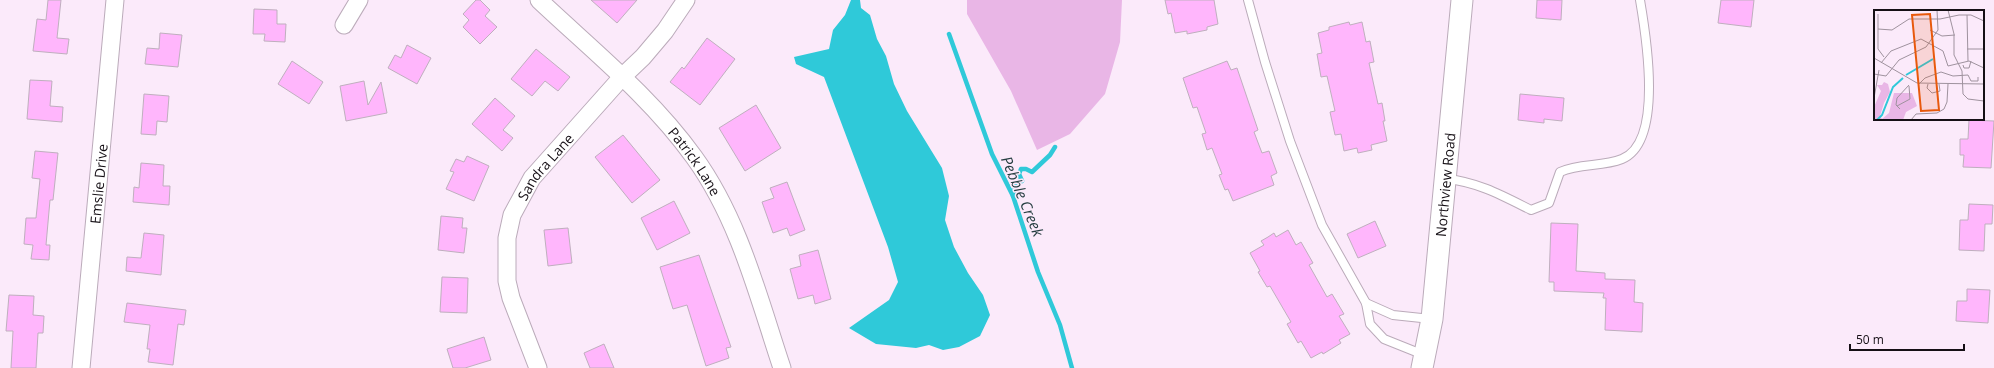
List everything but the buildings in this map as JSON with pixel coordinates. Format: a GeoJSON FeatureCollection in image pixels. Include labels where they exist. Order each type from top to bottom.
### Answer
{"type":"FeatureCollection","features":[{"type":"Feature","properties":{"kind":"street","name":"Emslie Drive"},"geometry":{"type":"LineString","coordinates":[[81,368],[115,0]]}},
{"type":"Feature","properties":{"kind":"street"},"geometry":{"type":"LineString","coordinates":[[344,25],[359,0]]}},
{"type":"Feature","properties":{"kind":"street","name":"Patrick Lane"},"geometry":{"type":"LineString","coordinates":[[539,0],[655,109],[695,158],[722,203],[738,239],[782,368]]}},
{"type":"Feature","properties":{"kind":"street","name":"Sandra Lane"},"geometry":{"type":"LineString","coordinates":[[538,368],[511,298],[507,281],[506,265],[509,225],[517,203],[532,178],[647,52],[686,0]]}},
{"type":"Feature","properties":{"kind":"street","name":"Northview Road"},"geometry":{"type":"LineString","coordinates":[[1424,362],[1432,319],[1447,179],[1462,0]]}},
{"type":"Feature","properties":{"kind":"lane"},"geometry":{"type":"LineString","coordinates":[[1248,0],[1265,62],[1290,141],[1322,225],[1366,303],[1370,324],[1384,339],[1424,362]]}},
{"type":"Feature","properties":{"kind":"lane"},"geometry":{"type":"LineString","coordinates":[[1447,179],[1462,180],[1491,190],[1531,210],[1549,203],[1560,172],[1571,167],[1598,165],[1624,159],[1638,144],[1645,129],[1650,102],[1646,34],[1640,0]]}},
{"type":"Feature","properties":{"kind":"lane"},"geometry":{"type":"LineString","coordinates":[[1366,303],[1393,315],[1432,319]]}},
{"type":"Feature","properties":{"kind":"shaded area"},"geometry":{"type":"Polygon","coordinates":[[[967,0],[1122,0],[1120,42],[1105,94],[1070,134],[1037,150],[1011,91],[967,14],[967,0]]]}},
{"type":"Feature","properties":{"kind":"water"},"geometry":{"type":"Polygon","coordinates":[[[851,0],[860,0],[861,8],[870,15],[877,39],[886,56],[894,84],[907,111],[942,168],[949,196],[945,220],[954,247],[968,273],[983,295],[990,315],[980,336],[959,347],[943,350],[929,345],[916,348],[876,344],[849,328],[889,300],[898,282],[888,247],[824,77],[796,64],[794,57],[829,49],[833,30],[845,15],[851,0]]]}},
{"type":"Feature","properties":{"kind":"waterway","name":"Pebble Creek"},"geometry":{"type":"LineString","coordinates":[[949,34],[992,154],[1013,196],[1038,272],[1060,325],[1072,368]]}},
{"type":"Feature","properties":{"kind":"waterway"},"geometry":{"type":"LineString","coordinates":[[1013,196],[1016,183],[1022,181],[1019,174],[1021,169],[1026,169],[1032,172],[1050,155],[1055,147]]}}]}
